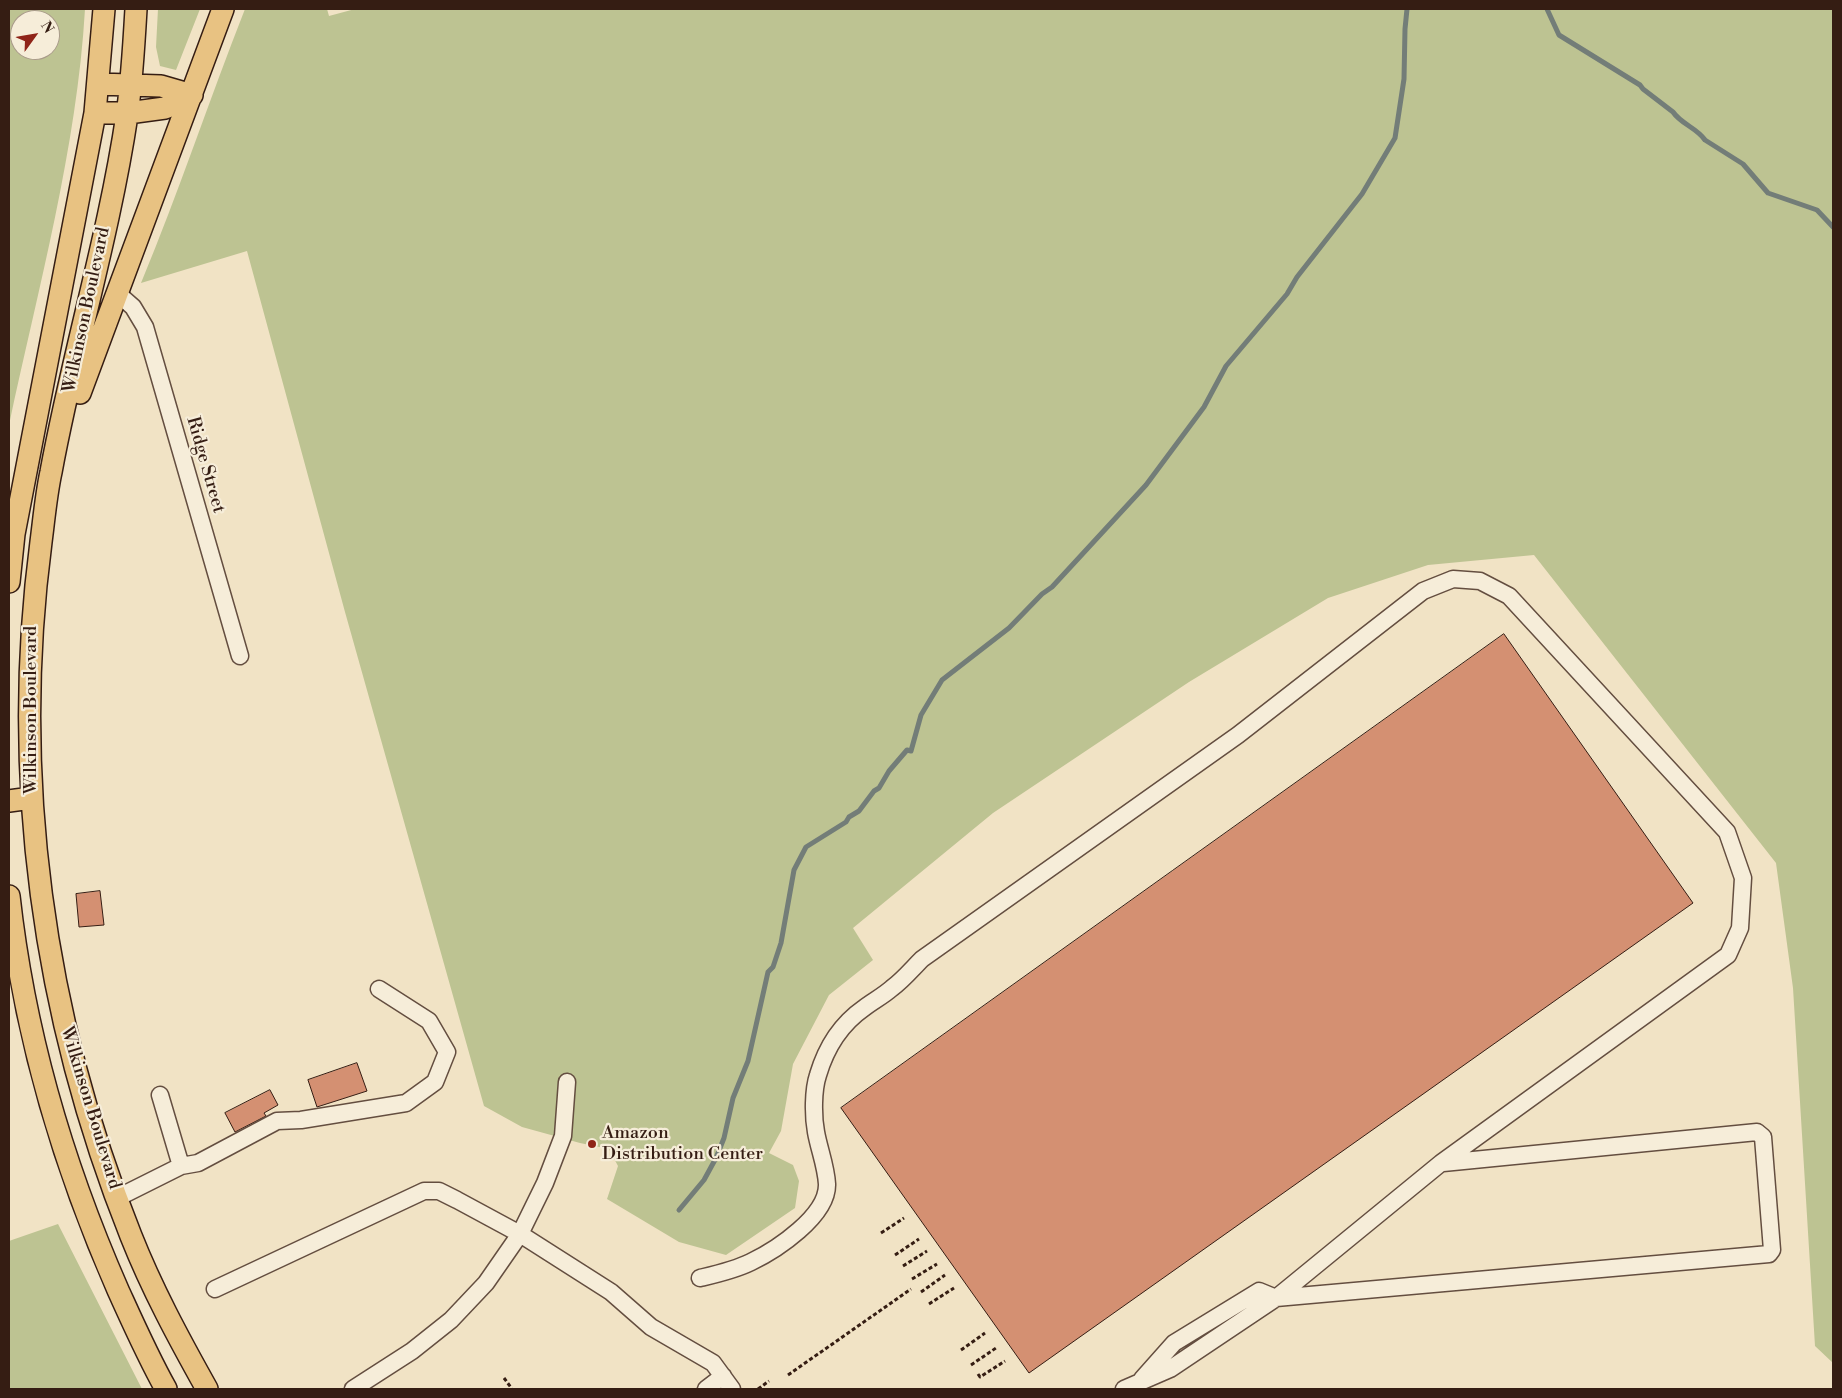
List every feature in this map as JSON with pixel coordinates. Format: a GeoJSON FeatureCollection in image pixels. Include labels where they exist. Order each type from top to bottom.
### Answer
{"type":"FeatureCollection","features":[{"type":"Feature","properties":{"kind":"main road","name":"Wilkinson Boulevard"},"geometry":{"type":"LineString","coordinates":[[9,580],[14,534],[95,112],[104,9]]}},
{"type":"Feature","properties":{"kind":"main road","name":"Wilkinson Boulevard"},"geometry":{"type":"LineString","coordinates":[[136,9],[128,113],[50,474],[34,592],[30,653],[29,736],[31,798],[42,911],[61,1009],[86,1108],[132,1237],[160,1301],[207,1389]]}},
{"type":"Feature","properties":{"kind":"main road"},"geometry":{"type":"LineString","coordinates":[[50,474],[192,95],[200,66],[223,9]]}},
{"type":"Feature","properties":{"kind":"main road"},"geometry":{"type":"LineString","coordinates":[[98,84],[161,86],[192,95]]}},
{"type":"Feature","properties":{"kind":"main road"},"geometry":{"type":"LineString","coordinates":[[95,112],[128,113],[165,108],[192,95]]}},
{"type":"Feature","properties":{"kind":"main road"},"geometry":{"type":"LineString","coordinates":[[9,801],[31,798]]}},
{"type":"Feature","properties":{"kind":"main road","name":"Wilkinson Boulevard"},"geometry":{"type":"LineString","coordinates":[[9,896],[25,1000],[35,1045],[64,1150],[101,1252],[130,1317],[166,1389]]}},
{"type":"Feature","properties":{"kind":"street","name":"Ridge Street"},"geometry":{"type":"LineString","coordinates":[[117,293],[133,307],[145,327],[240,656]]}},
{"type":"Feature","properties":{"kind":"street"},"geometry":{"type":"LineString","coordinates":[[700,1278],[751,1262],[778,1246],[808,1224],[820,1205],[827,1186],[815,1123],[816,1084],[827,1052],[841,1028],[863,1008],[892,988],[930,954],[1238,735],[1423,591],[1453,580],[1480,581],[1508,596],[1728,832],[1743,878],[1740,928],[1728,956],[1441,1163],[1276,1298]]}},
{"type":"Feature","properties":{"kind":"street"},"geometry":{"type":"LineString","coordinates":[[117,1198],[181,1166],[198,1163],[277,1121],[301,1120],[406,1103],[435,1082],[447,1052],[428,1021],[379,988]]}},
{"type":"Feature","properties":{"kind":"street"},"geometry":{"type":"LineString","coordinates":[[353,1389],[412,1351],[451,1320],[486,1284],[520,1234],[545,1183],[563,1136],[567,1082]]}},
{"type":"Feature","properties":{"kind":"street"},"geometry":{"type":"LineString","coordinates":[[160,1095],[181,1166]]}},
{"type":"Feature","properties":{"kind":"street"},"geometry":{"type":"LineString","coordinates":[[1131,1386],[1174,1343],[1259,1291],[1276,1298],[1769,1254],[1772,1250],[1763,1137],[1757,1132],[1441,1163]]}},
{"type":"Feature","properties":{"kind":"street"},"geometry":{"type":"LineString","coordinates":[[215,1289],[424,1191],[440,1191],[520,1234],[611,1292],[651,1327],[713,1363],[728,1383],[706,1389]]}},
{"type":"Feature","properties":{"kind":"path"},"geometry":{"type":"LineString","coordinates":[[881,1233],[904,1218]]}},
{"type":"Feature","properties":{"kind":"path"},"geometry":{"type":"LineString","coordinates":[[888,1220],[892,1226]]}},
{"type":"Feature","properties":{"kind":"path"},"geometry":{"type":"LineString","coordinates":[[895,1255],[919,1239]]}},
{"type":"Feature","properties":{"kind":"path"},"geometry":{"type":"LineString","coordinates":[[904,1266],[928,1251]]}},
{"type":"Feature","properties":{"kind":"path"},"geometry":{"type":"LineString","coordinates":[[912,1279],[937,1264]]}},
{"type":"Feature","properties":{"kind":"path"},"geometry":{"type":"LineString","coordinates":[[921,1292],[945,1275]]}},
{"type":"Feature","properties":{"kind":"path"},"geometry":{"type":"LineString","coordinates":[[929,1304],[954,1288]]}},
{"type":"Feature","properties":{"kind":"path"},"geometry":{"type":"LineString","coordinates":[[788,1375],[911,1289]]}},
{"type":"Feature","properties":{"kind":"path"},"geometry":{"type":"LineString","coordinates":[[961,1350],[986,1333]]}},
{"type":"Feature","properties":{"kind":"path"},"geometry":{"type":"LineString","coordinates":[[971,1364],[996,1348]]}},
{"type":"Feature","properties":{"kind":"path"},"geometry":{"type":"LineString","coordinates":[[978,1374],[980,1377],[1005,1361]]}},
{"type":"Feature","properties":{"kind":"path"},"geometry":{"type":"LineString","coordinates":[[504,1378],[512,1389]]}},
{"type":"Feature","properties":{"kind":"path"},"geometry":{"type":"LineString","coordinates":[[758,1389],[769,1381]]}},
{"type":"Feature","properties":{"kind":"green space"},"geometry":{"type":"Polygon","coordinates":[[[9,9],[85,9],[74,114],[44,270],[9,425],[9,9]]]}},
{"type":"Feature","properties":{"kind":"green space"},"geometry":{"type":"Polygon","coordinates":[[[158,9],[200,9],[176,70],[160,66],[156,47],[158,9]]]}},
{"type":"Feature","properties":{"kind":"green space"},"geometry":{"type":"Polygon","coordinates":[[[245,9],[327,9],[329,16],[355,9],[1833,9],[1833,1363],[1815,1346],[1793,988],[1776,863],[1534,555],[1428,565],[1328,598],[1189,682],[993,813],[853,928],[873,960],[829,995],[793,1064],[781,1131],[769,1153],[793,1165],[799,1181],[795,1208],[726,1255],[679,1242],[607,1199],[618,1166],[609,1149],[522,1127],[484,1106],[345,612],[247,251],[141,283],[245,9]]]}},
{"type":"Feature","properties":{"kind":"green space"},"geometry":{"type":"Polygon","coordinates":[[[58,1224],[142,1389],[9,1389],[9,1241],[58,1224]]]}},
{"type":"Feature","properties":{"kind":"building"},"geometry":{"type":"Polygon","coordinates":[[[1504,634],[1693,903],[1029,1373],[841,1108],[1504,634]]]}},
{"type":"Feature","properties":{"kind":"building"},"geometry":{"type":"Polygon","coordinates":[[[100,891],[104,925],[79,927],[76,894],[100,891]]]}},
{"type":"Feature","properties":{"kind":"building"},"geometry":{"type":"Polygon","coordinates":[[[357,1063],[367,1091],[317,1107],[308,1080],[357,1063]]]}},
{"type":"Feature","properties":{"kind":"building"},"geometry":{"type":"Polygon","coordinates":[[[270,1090],[278,1105],[264,1113],[266,1116],[235,1132],[225,1113],[270,1090]]]}},
{"type":"Feature","properties":{"kind":"waterway"},"geometry":{"type":"LineString","coordinates":[[679,1210],[704,1180],[724,1138],[733,1098],[748,1061],[768,972],[773,967],[781,943],[794,870],[806,847],[846,822],[849,817],[859,811],[907,750],[911,751],[921,715],[942,680],[1009,628],[1042,594],[1052,587],[1146,485],[1204,407],[1226,366],[1287,294],[1297,277],[1362,194],[1395,138],[1404,79],[1407,9]]}},
{"type":"Feature","properties":{"kind":"waterway"},"geometry":{"type":"LineString","coordinates":[[1547,9],[1559,35],[1640,85],[1680,120],[1698,132],[1705,140],[1743,164],[1768,193],[1817,210],[1833,227]]}},
{"type":"Feature","properties":{"kind":"place","name":"Amazon Distribution Center"},"geometry":{"type":"Point","coordinates":[592,1144]}}]}
